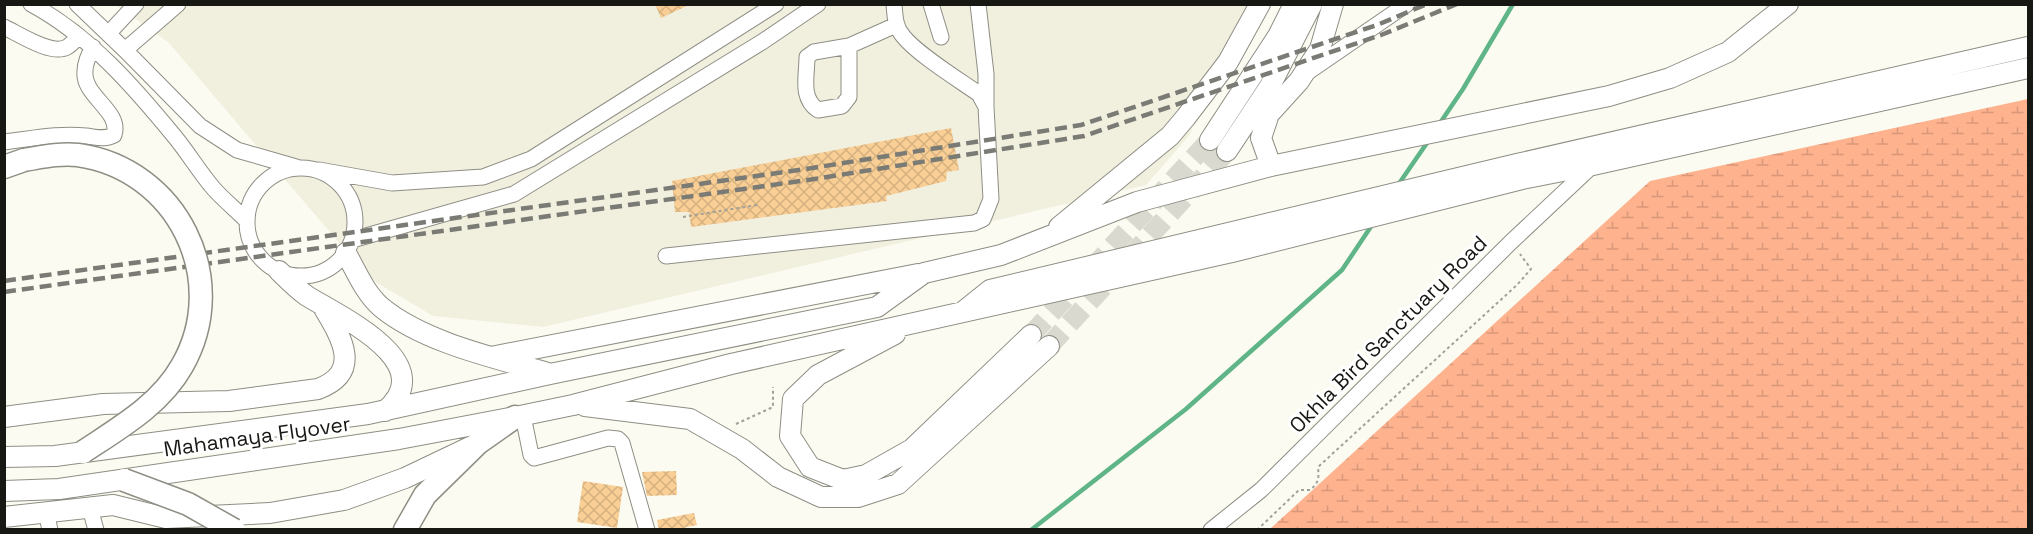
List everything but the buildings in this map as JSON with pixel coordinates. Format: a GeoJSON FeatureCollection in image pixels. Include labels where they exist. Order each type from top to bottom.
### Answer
{"type":"FeatureCollection","features":[{"type":"Feature","properties":{"kind":"highway"},"geometry":{"type":"LineString","coordinates":[[14,164],[62,154],[102,161],[126,171],[149,186],[172,211],[189,239],[197,265],[201,292],[199,318],[192,344],[181,368],[148,407],[83,452]]}},
{"type":"Feature","properties":{"kind":"highway"},"geometry":{"type":"LineString","coordinates":[[405,530],[425,495],[478,443],[519,417]]}},
{"type":"Feature","properties":{"kind":"highway"},"geometry":{"type":"LineString","coordinates":[[124,480],[188,504],[234,530]]}},
{"type":"Feature","properties":{"kind":"main road"},"geometry":{"type":"LineString","coordinates":[[1046,238],[1170,136],[1228,62],[1260,4]]}},
{"type":"Feature","properties":{"kind":"main road"},"geometry":{"type":"LineString","coordinates":[[1210,140],[1278,36],[1294,4]]}},
{"type":"Feature","properties":{"kind":"main road"},"geometry":{"type":"LineString","coordinates":[[1227,151],[1270,86],[1312,4]]}},
{"type":"Feature","properties":{"kind":"main road"},"geometry":{"type":"LineString","coordinates":[[1271,166],[1261,138],[1269,114],[1302,76],[1320,49],[1334,4]]}},
{"type":"Feature","properties":{"kind":"main road"},"geometry":{"type":"LineString","coordinates":[[491,357],[924,273],[1001,255],[1137,202],[1271,166],[1609,96],[1670,78],[1728,52],[1788,4]]}},
{"type":"Feature","properties":{"kind":"main road"},"geometry":{"type":"LineString","coordinates":[[1031,335],[912,449],[866,475],[843,480],[810,466],[790,436],[793,399],[818,375],[919,322],[962,312],[990,290],[1232,243],[2028,47]]}},
{"type":"Feature","properties":{"kind":"main road"},"geometry":{"type":"LineString","coordinates":[[1520,172],[1593,165],[2028,68]]}},
{"type":"Feature","properties":{"kind":"main road"},"geometry":{"type":"LineString","coordinates":[[349,246],[366,290],[380,306],[402,321],[426,334],[491,357],[550,374]]}},
{"type":"Feature","properties":{"kind":"main road"},"geometry":{"type":"LineString","coordinates":[[279,271],[300,290],[358,326],[384,347],[396,361],[402,373],[403,384],[393,404],[377,412]]}},
{"type":"Feature","properties":{"kind":"main road","name":"Mahamaya Flyover"},"geometry":{"type":"LineString","coordinates":[[4,457],[55,456],[377,412],[877,307],[924,273]]}},
{"type":"Feature","properties":{"kind":"main road"},"geometry":{"type":"LineString","coordinates":[[4,417],[103,404],[229,401],[318,389],[337,376],[342,368],[345,353],[344,344],[322,305]]}},
{"type":"Feature","properties":{"kind":"main road","name":"Mahamaya Flyover"},"geometry":{"type":"LineString","coordinates":[[4,490],[60,489],[124,480],[399,439],[519,417],[731,364],[919,322]]}},
{"type":"Feature","properties":{"kind":"main road"},"geometry":{"type":"LineString","coordinates":[[573,405],[690,419],[742,449],[778,477],[821,497],[858,497],[898,484],[1049,346]]}},
{"type":"Feature","properties":{"kind":"main road"},"geometry":{"type":"LineString","coordinates":[[4,517],[48,521],[90,508],[113,505],[166,518],[270,513],[344,500],[405,478],[478,443]]}},
{"type":"Feature","properties":{"kind":"street"},"geometry":{"type":"LineString","coordinates":[[31,4],[51,15],[93,47],[122,75],[175,137],[213,188],[247,221]]}},
{"type":"Feature","properties":{"kind":"street"},"geometry":{"type":"LineString","coordinates":[[76,4],[200,126],[237,150],[299,167],[392,183],[483,177],[531,159],[776,4]]}},
{"type":"Feature","properties":{"kind":"street"},"geometry":{"type":"LineString","coordinates":[[108,34],[136,4]]}},
{"type":"Feature","properties":{"kind":"street"},"geometry":{"type":"LineString","coordinates":[[125,50],[178,4]]}},
{"type":"Feature","properties":{"kind":"street"},"geometry":{"type":"LineString","coordinates":[[349,246],[514,194],[762,42],[818,4]]}},
{"type":"Feature","properties":{"kind":"street"},"geometry":{"type":"LineString","coordinates":[[894,4],[896,24],[902,36],[979,94],[986,107]]}},
{"type":"Feature","properties":{"kind":"street"},"geometry":{"type":"LineString","coordinates":[[931,4],[941,37]]}},
{"type":"Feature","properties":{"kind":"street"},"geometry":{"type":"LineString","coordinates":[[666,256],[974,223],[983,219],[991,200],[986,74],[978,4]]}},
{"type":"Feature","properties":{"kind":"street"},"geometry":{"type":"LineString","coordinates":[[1302,76],[1407,4]]}},
{"type":"Feature","properties":{"kind":"street"},"geometry":{"type":"LineString","coordinates":[[849,46],[896,24]]}},
{"type":"Feature","properties":{"kind":"street"},"geometry":{"type":"LineString","coordinates":[[4,27],[46,48],[57,50],[67,47],[78,37]]}},
{"type":"Feature","properties":{"kind":"street"},"geometry":{"type":"LineString","coordinates":[[4,142],[54,136],[82,135],[108,138],[114,135],[116,127],[114,120],[85,81],[84,72],[93,47]]}},
{"type":"Feature","properties":{"kind":"street","name":"Okhla Bird Sanctuary Road"},"geometry":{"type":"LineString","coordinates":[[1211,530],[1261,490],[1511,242],[1593,165]]}},
{"type":"Feature","properties":{"kind":"street"},"geometry":{"type":"LineString","coordinates":[[299,167],[279,172],[262,184],[251,201],[247,221],[249,237],[256,251],[279,271],[294,275],[316,273],[336,264],[349,246],[356,219],[350,198],[337,181],[319,170]]}},
{"type":"Feature","properties":{"kind":"street"},"geometry":{"type":"LineString","coordinates":[[519,417],[534,458],[608,438],[622,442],[647,530]]}},
{"type":"Feature","properties":{"kind":"street"},"geometry":{"type":"LineString","coordinates":[[90,508],[96,530]]}},
{"type":"Feature","properties":{"kind":"path"},"geometry":{"type":"LineString","coordinates":[[683,217],[757,205]]}},
{"type":"Feature","properties":{"kind":"path"},"geometry":{"type":"LineString","coordinates":[[1257,530],[1299,490],[1310,490],[1315,486],[1318,481],[1318,467],[1517,285],[1531,269],[1511,242]]}},
{"type":"Feature","properties":{"kind":"path"},"geometry":{"type":"LineString","coordinates":[[717,433],[773,407],[773,387]]}},
{"type":"Feature","properties":{"kind":"shaded area"},"geometry":{"type":"Polygon","coordinates":[[[116,5],[1260,5],[1188,137],[1146,185],[543,327],[433,316],[369,278],[169,43],[116,5]]]}},
{"type":"Feature","properties":{"kind":"green space"},"geometry":{"type":"Polygon","coordinates":[[[2028,99],[2028,529],[1270,529],[1650,181],[2028,99]]]}},
{"type":"Feature","properties":{"kind":"waterway"},"geometry":{"type":"LineString","coordinates":[[1438,126],[1463,89],[1513,4]]}},
{"type":"Feature","properties":{"kind":"waterway"},"geometry":{"type":"LineString","coordinates":[[1398,185],[1429,140]]}},
{"type":"Feature","properties":{"kind":"waterway"},"geometry":{"type":"LineString","coordinates":[[1031,530],[1186,409],[1342,270],[1374,222]]}},
{"type":"Feature","properties":{"kind":"tunnel"},"geometry":{"type":"LineString","coordinates":[[1031,335],[1210,140]]}},
{"type":"Feature","properties":{"kind":"tunnel"},"geometry":{"type":"LineString","coordinates":[[1049,346],[1227,151]]}},
{"type":"Feature","properties":{"kind":"railway"},"geometry":{"type":"LineString","coordinates":[[4,281],[806,169],[1081,125],[1377,25],[1427,4]]}},
{"type":"Feature","properties":{"kind":"railway"},"geometry":{"type":"LineString","coordinates":[[4,292],[808,180],[1084,136],[1381,35],[1457,4]]}}]}
